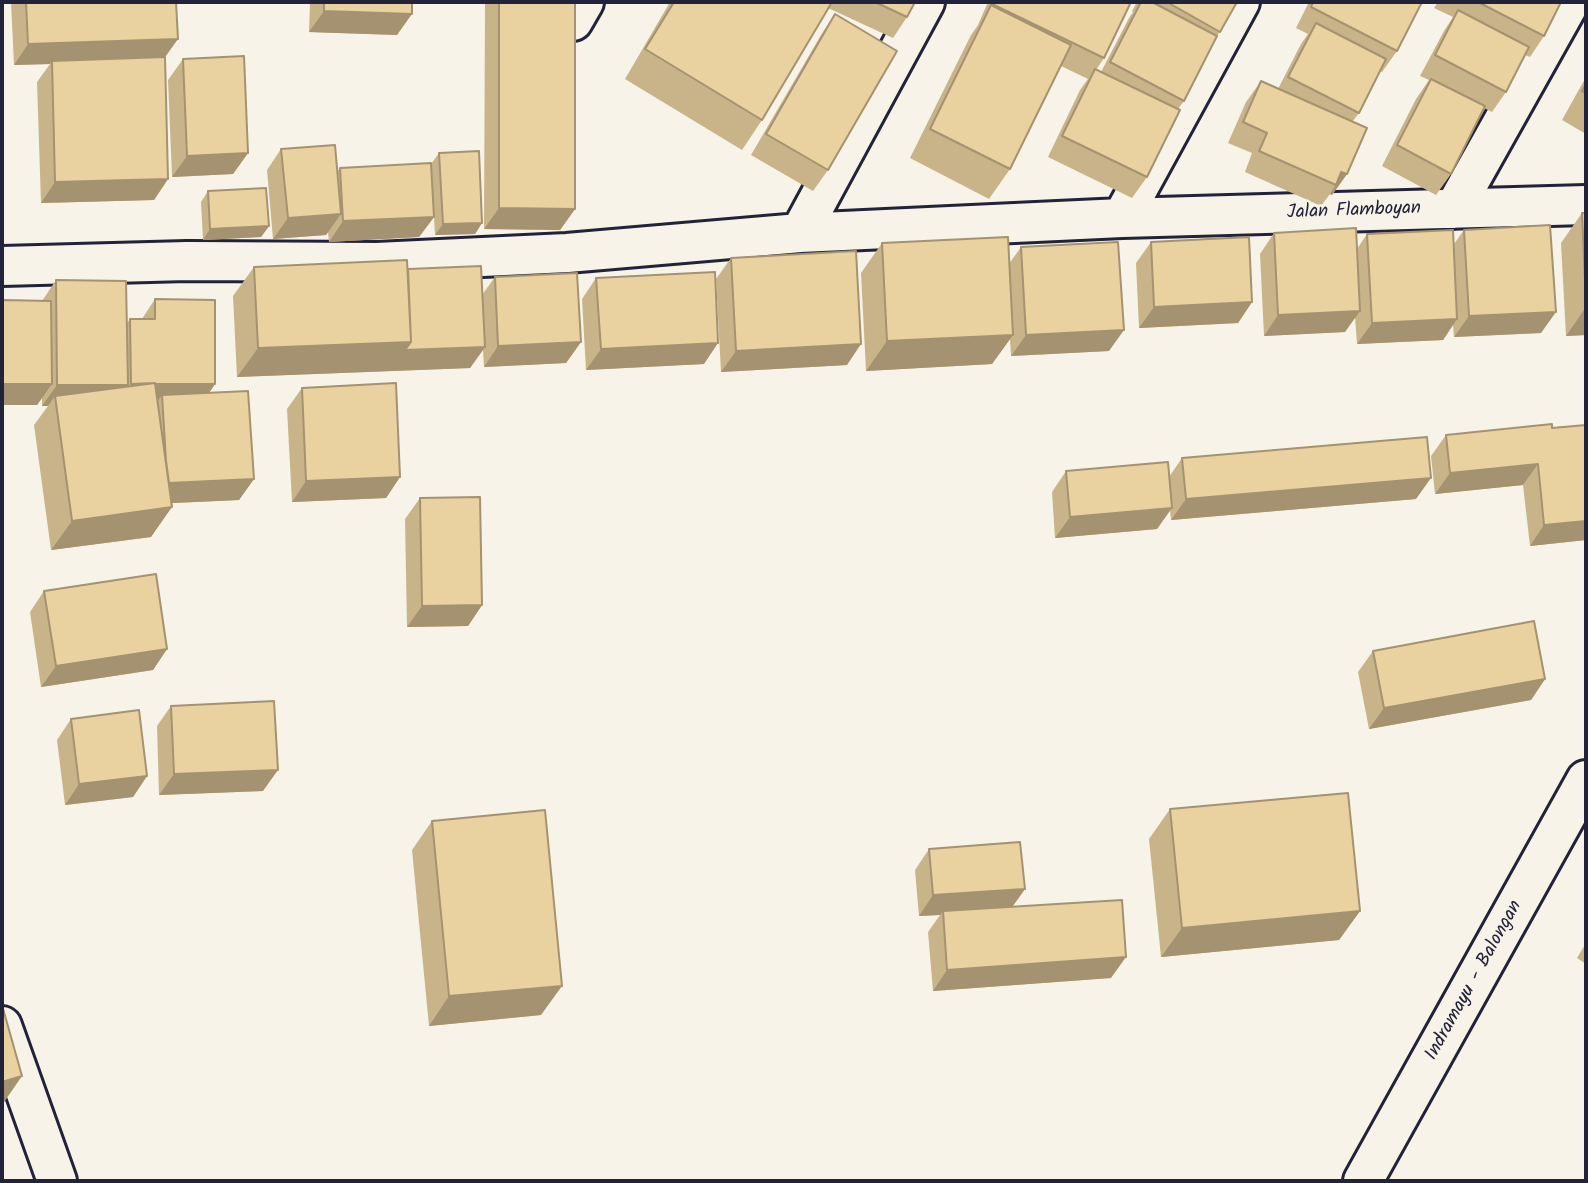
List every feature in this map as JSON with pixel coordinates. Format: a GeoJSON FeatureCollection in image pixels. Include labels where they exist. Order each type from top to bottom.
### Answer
{"type":"FeatureCollection","features":[{"type":"Feature","properties":{"kind":"main road"},"geometry":{"type":"LineString","coordinates":[[800,233],[925,2]]}},
{"type":"Feature","properties":{"kind":"main road"},"geometry":{"type":"LineString","coordinates":[[1122,218],[1240,2]]}},
{"type":"Feature","properties":{"kind":"main road"},"geometry":{"type":"LineString","coordinates":[[1454,209],[1570,2]]}},
{"type":"Feature","properties":{"kind":"main road"},"geometry":{"type":"LineString","coordinates":[[572,62],[577,8]]}},
{"type":"Feature","properties":{"kind":"main road","name":"Jalan Flamboyan"},"geometry":{"type":"LineString","coordinates":[[2,266],[187,261],[377,262],[567,253],[800,233],[1122,218],[1586,205]]}},
{"type":"Feature","properties":{"kind":"main road"},"geometry":{"type":"LineString","coordinates":[[567,253],[568,212]]}},
{"type":"Feature","properties":{"kind":"main road","name":"Indramayu - Balongan"},"geometry":{"type":"LineString","coordinates":[[1363,1181],[1586,780]]}},
{"type":"Feature","properties":{"kind":"main road"},"geometry":{"type":"LineString","coordinates":[[2,1026],[57,1181]]}},
{"type":"Feature","properties":{"kind":"building"},"geometry":{"type":"Polygon","coordinates":[[[26,2],[176,2],[178,39],[28,44],[26,2]]]}},
{"type":"Feature","properties":{"kind":"building"},"geometry":{"type":"Polygon","coordinates":[[[324,2],[412,2],[412,14],[324,11],[324,2]]]}},
{"type":"Feature","properties":{"kind":"building"},"geometry":{"type":"Polygon","coordinates":[[[499,2],[575,2],[575,209],[499,208],[499,2]]]}},
{"type":"Feature","properties":{"kind":"building"},"geometry":{"type":"Polygon","coordinates":[[[674,2],[832,2],[762,120],[645,49],[674,2]]]}},
{"type":"Feature","properties":{"kind":"building"},"geometry":{"type":"Polygon","coordinates":[[[875,2],[915,2],[907,17],[875,2]]]}},
{"type":"Feature","properties":{"kind":"building"},"geometry":{"type":"Polygon","coordinates":[[[1131,2],[1104,58],[992,4],[1131,2]]]}},
{"type":"Feature","properties":{"kind":"building"},"geometry":{"type":"Polygon","coordinates":[[[1141,2],[1152,2],[1217,36],[1184,101],[1110,62],[1141,2]]]}},
{"type":"Feature","properties":{"kind":"building"},"geometry":{"type":"Polygon","coordinates":[[[1167,2],[1237,2],[1220,32],[1167,2]]]}},
{"type":"Feature","properties":{"kind":"building"},"geometry":{"type":"Polygon","coordinates":[[[1313,2],[1422,2],[1397,51],[1311,7],[1313,2]]]}},
{"type":"Feature","properties":{"kind":"building"},"geometry":{"type":"Polygon","coordinates":[[[1478,2],[1561,2],[1544,36],[1478,2]]]}},
{"type":"Feature","properties":{"kind":"building"},"geometry":{"type":"Polygon","coordinates":[[[991,5],[1071,45],[1010,169],[930,129],[991,5]]]}},
{"type":"Feature","properties":{"kind":"building"},"geometry":{"type":"Polygon","coordinates":[[[1458,10],[1529,47],[1506,92],[1435,55],[1458,10]]]}},
{"type":"Feature","properties":{"kind":"building"},"geometry":{"type":"Polygon","coordinates":[[[835,14],[897,51],[828,170],[766,134],[835,14]]]}},
{"type":"Feature","properties":{"kind":"building"},"geometry":{"type":"Polygon","coordinates":[[[1316,23],[1386,59],[1359,113],[1288,77],[1316,23]]]}},
{"type":"Feature","properties":{"kind":"building"},"geometry":{"type":"Polygon","coordinates":[[[244,56],[248,153],[187,156],[183,59],[244,56]]]}},
{"type":"Feature","properties":{"kind":"building"},"geometry":{"type":"Polygon","coordinates":[[[165,57],[168,179],[55,182],[52,61],[165,57]]]}},
{"type":"Feature","properties":{"kind":"building"},"geometry":{"type":"Polygon","coordinates":[[[1095,69],[1180,110],[1147,177],[1062,136],[1095,69]]]}},
{"type":"Feature","properties":{"kind":"building"},"geometry":{"type":"Polygon","coordinates":[[[1431,79],[1485,106],[1451,174],[1397,145],[1431,79]]]}},
{"type":"Feature","properties":{"kind":"building"},"geometry":{"type":"Polygon","coordinates":[[[1261,81],[1367,128],[1347,174],[1341,172],[1336,185],[1259,151],[1267,133],[1243,122],[1261,81]]]}},
{"type":"Feature","properties":{"kind":"building"},"geometry":{"type":"Polygon","coordinates":[[[335,145],[341,214],[288,218],[281,149],[335,145]]]}},
{"type":"Feature","properties":{"kind":"building"},"geometry":{"type":"Polygon","coordinates":[[[479,151],[482,223],[443,224],[439,153],[479,151]]]}},
{"type":"Feature","properties":{"kind":"building"},"geometry":{"type":"Polygon","coordinates":[[[431,163],[434,217],[343,221],[340,168],[431,163]]]}},
{"type":"Feature","properties":{"kind":"building"},"geometry":{"type":"Polygon","coordinates":[[[266,188],[269,226],[210,229],[208,191],[266,188]]]}},
{"type":"Feature","properties":{"kind":"building"},"geometry":{"type":"Polygon","coordinates":[[[1582,213],[1586,213],[1586,303],[1582,213]]]}},
{"type":"Feature","properties":{"kind":"building"},"geometry":{"type":"Polygon","coordinates":[[[1550,225],[1556,312],[1469,316],[1464,230],[1550,225]]]}},
{"type":"Feature","properties":{"kind":"building"},"geometry":{"type":"Polygon","coordinates":[[[1356,228],[1360,311],[1278,315],[1274,233],[1356,228]]]}},
{"type":"Feature","properties":{"kind":"building"},"geometry":{"type":"Polygon","coordinates":[[[1453,230],[1457,319],[1372,323],[1367,234],[1453,230]]]}},
{"type":"Feature","properties":{"kind":"building"},"geometry":{"type":"Polygon","coordinates":[[[1008,237],[1013,335],[887,341],[882,243],[1008,237]]]}},
{"type":"Feature","properties":{"kind":"building"},"geometry":{"type":"Polygon","coordinates":[[[1249,237],[1252,302],[1154,307],[1151,242],[1249,237]]]}},
{"type":"Feature","properties":{"kind":"building"},"geometry":{"type":"Polygon","coordinates":[[[1118,242],[1124,330],[1026,335],[1021,247],[1118,242]]]}},
{"type":"Feature","properties":{"kind":"building"},"geometry":{"type":"Polygon","coordinates":[[[856,251],[861,344],[736,351],[731,258],[856,251]]]}},
{"type":"Feature","properties":{"kind":"building"},"geometry":{"type":"Polygon","coordinates":[[[407,260],[411,342],[258,348],[254,267],[407,260]]]}},
{"type":"Feature","properties":{"kind":"building"},"geometry":{"type":"Polygon","coordinates":[[[481,266],[485,347],[405,350],[411,342],[408,269],[481,266]]]}},
{"type":"Feature","properties":{"kind":"building"},"geometry":{"type":"Polygon","coordinates":[[[715,272],[718,343],[601,349],[596,278],[715,272]]]}},
{"type":"Feature","properties":{"kind":"building"},"geometry":{"type":"Polygon","coordinates":[[[577,273],[581,342],[498,346],[495,277],[577,273]]]}},
{"type":"Feature","properties":{"kind":"building"},"geometry":{"type":"Polygon","coordinates":[[[56,280],[126,281],[128,385],[57,385],[56,280]]]}},
{"type":"Feature","properties":{"kind":"building"},"geometry":{"type":"Polygon","coordinates":[[[155,299],[215,300],[215,384],[131,384],[130,319],[155,319],[155,299]]]}},
{"type":"Feature","properties":{"kind":"building"},"geometry":{"type":"Polygon","coordinates":[[[2,300],[51,301],[52,384],[2,384],[2,300]]]}},
{"type":"Feature","properties":{"kind":"building"},"geometry":{"type":"Polygon","coordinates":[[[155,383],[172,507],[72,521],[55,396],[155,383]]]}},
{"type":"Feature","properties":{"kind":"building"},"geometry":{"type":"Polygon","coordinates":[[[396,383],[400,477],[306,481],[302,388],[396,383]]]}},
{"type":"Feature","properties":{"kind":"building"},"geometry":{"type":"Polygon","coordinates":[[[248,391],[254,479],[169,483],[162,395],[248,391]]]}},
{"type":"Feature","properties":{"kind":"building"},"geometry":{"type":"Polygon","coordinates":[[[1552,424],[1552,428],[1586,425],[1586,521],[1544,525],[1538,464],[1450,473],[1446,435],[1552,424]]]}},
{"type":"Feature","properties":{"kind":"building"},"geometry":{"type":"Polygon","coordinates":[[[1427,437],[1431,478],[1186,499],[1182,458],[1427,437]]]}},
{"type":"Feature","properties":{"kind":"building"},"geometry":{"type":"Polygon","coordinates":[[[1168,462],[1172,508],[1070,517],[1066,471],[1168,462]]]}},
{"type":"Feature","properties":{"kind":"building"},"geometry":{"type":"Polygon","coordinates":[[[480,497],[482,605],[422,606],[420,498],[480,497]]]}},
{"type":"Feature","properties":{"kind":"building"},"geometry":{"type":"Polygon","coordinates":[[[156,574],[167,649],[56,666],[44,591],[156,574]]]}},
{"type":"Feature","properties":{"kind":"building"},"geometry":{"type":"Polygon","coordinates":[[[1534,621],[1545,679],[1384,708],[1373,651],[1534,621]]]}},
{"type":"Feature","properties":{"kind":"building"},"geometry":{"type":"Polygon","coordinates":[[[274,701],[278,770],[174,774],[171,706],[274,701]]]}},
{"type":"Feature","properties":{"kind":"building"},"geometry":{"type":"Polygon","coordinates":[[[139,710],[147,776],[79,784],[71,719],[139,710]]]}},
{"type":"Feature","properties":{"kind":"building"},"geometry":{"type":"Polygon","coordinates":[[[1348,793],[1360,911],[1182,928],[1170,809],[1348,793]]]}},
{"type":"Feature","properties":{"kind":"building"},"geometry":{"type":"Polygon","coordinates":[[[545,810],[562,986],[449,996],[432,821],[545,810]]]}},
{"type":"Feature","properties":{"kind":"building"},"geometry":{"type":"Polygon","coordinates":[[[1020,842],[1025,889],[933,895],[929,849],[1020,842]]]}},
{"type":"Feature","properties":{"kind":"building"},"geometry":{"type":"Polygon","coordinates":[[[1122,900],[1126,957],[947,970],[943,911],[1122,900]]]}},
{"type":"Feature","properties":{"kind":"building"},"geometry":{"type":"Polygon","coordinates":[[[2,1005],[22,1076],[2,1082],[2,1005]]]}}]}
